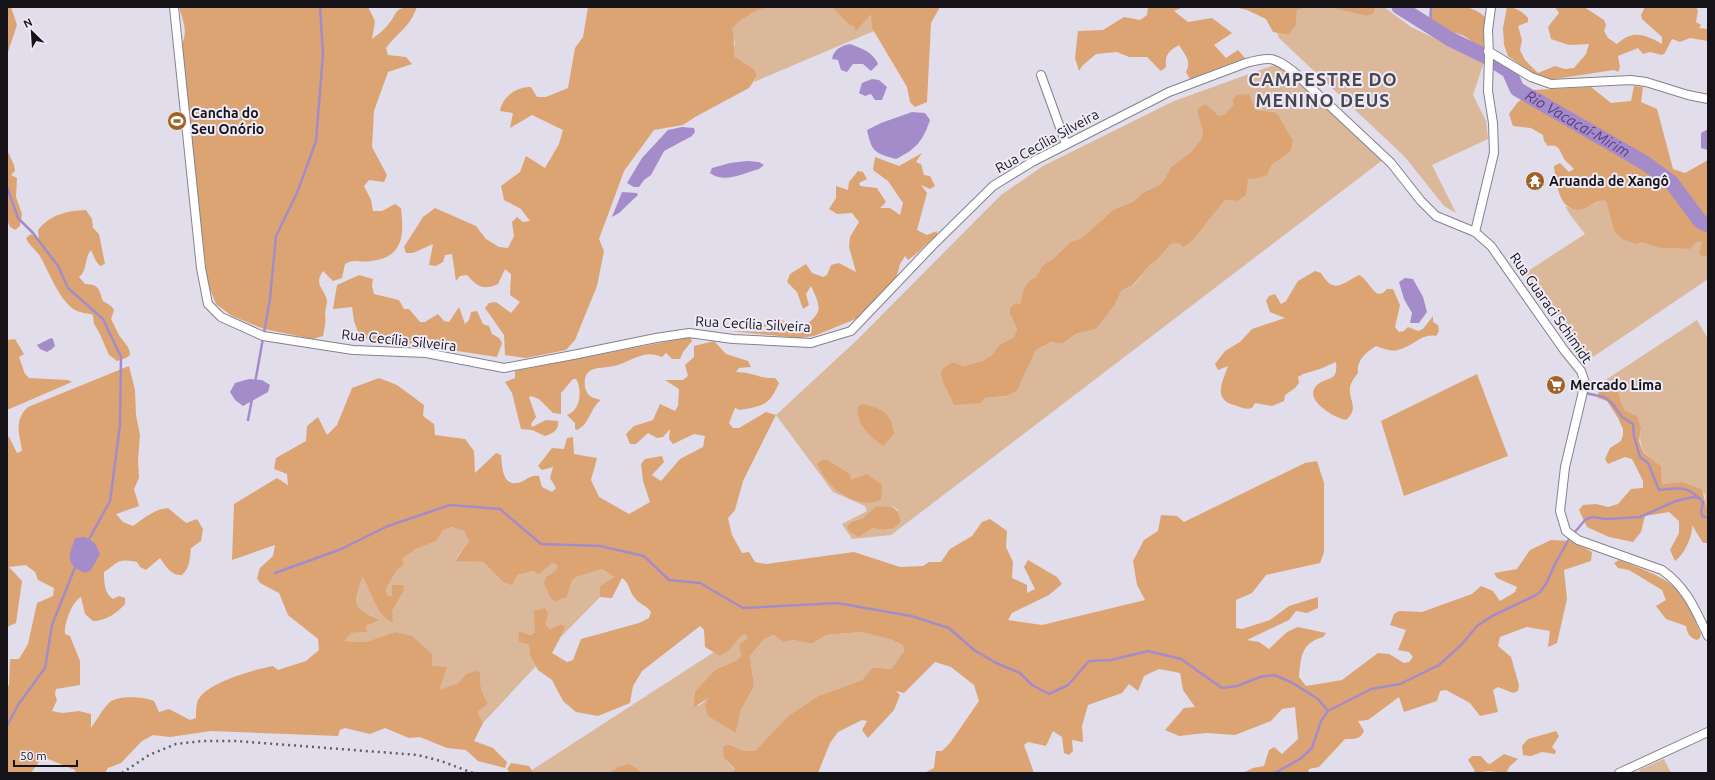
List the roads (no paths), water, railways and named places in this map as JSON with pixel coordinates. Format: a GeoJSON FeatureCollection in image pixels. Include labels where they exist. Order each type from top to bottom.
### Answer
{"type":"FeatureCollection","features":[{"type":"Feature","properties":{"kind":"street","name":"Rua Cecília Silveira"},"geometry":{"type":"LineString","coordinates":[[174,7],[201,268],[208,304],[222,317],[263,336],[354,350],[426,353],[504,368],[656,338],[689,333],[733,339],[811,343],[851,331],[932,246],[993,186],[1032,162],[1169,92],[1259,59],[1277,59],[1294,72],[1391,163],[1421,201],[1436,216],[1475,232]]}},
{"type":"Feature","properties":{"kind":"street"},"geometry":{"type":"LineString","coordinates":[[1475,232],[1494,153],[1493,123],[1488,91],[1488,30],[1491,7]]}},
{"type":"Feature","properties":{"kind":"street"},"geometry":{"type":"LineString","coordinates":[[1489,54],[1531,77],[1551,84],[1631,80],[1646,82],[1688,95],[1708,99]]}},
{"type":"Feature","properties":{"kind":"street"},"geometry":{"type":"LineString","coordinates":[[1041,76],[1066,144]]}},
{"type":"Feature","properties":{"kind":"street","name":"Rua Guaraci Schimidt"},"geometry":{"type":"LineString","coordinates":[[1475,232],[1491,246],[1564,350],[1581,371],[1585,383],[1565,467],[1560,511],[1566,531],[1578,540],[1662,570],[1674,579],[1691,600],[1708,636]]}},
{"type":"Feature","properties":{"kind":"street"},"geometry":{"type":"LineString","coordinates":[[1619,773],[1708,732]]}},
{"type":"Feature","properties":{"kind":"waterway"},"geometry":{"type":"LineString","coordinates":[[255,383],[270,299],[276,236],[297,193],[316,141],[323,53],[320,7]]}},
{"type":"Feature","properties":{"kind":"waterway","name":"Rio Vacacaí-Mirim"},"geometry":{"type":"LineString","coordinates":[[1399,7],[1450,39],[1485,56],[1509,71],[1517,89],[1645,163],[1671,182],[1700,221],[1708,225]]}},
{"type":"Feature","properties":{"kind":"waterway"},"geometry":{"type":"LineString","coordinates":[[1430,26],[1431,7]]}},
{"type":"Feature","properties":{"kind":"waterway"},"geometry":{"type":"LineString","coordinates":[[7,187],[18,218],[33,233],[58,266],[68,288],[103,319],[121,357],[120,425],[110,501],[88,541]]}},
{"type":"Feature","properties":{"kind":"waterway"},"geometry":{"type":"LineString","coordinates":[[1585,393],[1604,397],[1612,403],[1622,417],[1633,424],[1634,436],[1640,457],[1648,463],[1659,490],[1678,488],[1688,490],[1703,502],[1701,512],[1702,516],[1708,518]]}},
{"type":"Feature","properties":{"kind":"waterway"},"geometry":{"type":"LineString","coordinates":[[248,420],[252,399]]}},
{"type":"Feature","properties":{"kind":"waterway"},"geometry":{"type":"LineString","coordinates":[[1275,773],[1300,759],[1312,748],[1321,721],[1328,711],[1371,689],[1400,684],[1439,665],[1462,644],[1477,626],[1492,616],[1540,592],[1546,584],[1569,539],[1585,520],[1592,517],[1606,519],[1640,517],[1676,501],[1693,497],[1700,498]]}},
{"type":"Feature","properties":{"kind":"waterway"},"geometry":{"type":"LineString","coordinates":[[275,573],[339,550],[388,526],[450,505],[500,509],[541,544],[600,546],[644,556],[669,580],[700,583],[743,608],[837,603],[911,616],[949,628],[974,650],[996,663],[1020,673],[1032,685],[1049,694],[1068,685],[1089,661],[1111,660],[1148,651],[1181,659],[1222,688],[1237,686],[1260,677],[1274,675],[1291,682],[1318,699],[1328,711]]}},
{"type":"Feature","properties":{"kind":"waterway"},"geometry":{"type":"LineString","coordinates":[[7,726],[18,705],[45,668],[52,625],[76,565]]}},
{"type":"Feature","properties":{"kind":"railway"},"geometry":{"type":"LineString","coordinates":[[122,773],[149,755],[176,744],[202,741],[236,741],[418,755],[441,761],[473,773]]}},
{"type":"Feature","properties":{"kind":"place","name":"Cancha do Seu Onório"},"geometry":{"type":"Point","coordinates":[177,121]}},
{"type":"Feature","properties":{"kind":"place","name":"Aruanda de Xangô"},"geometry":{"type":"Point","coordinates":[1535,181]}},
{"type":"Feature","properties":{"kind":"place","name":"Mercado Lima"},"geometry":{"type":"Point","coordinates":[1556,385]}},
{"type":"Feature","properties":{"kind":"district","name":"CAMPESTRE DO MENINO DEUS"},"geometry":{"type":"Point","coordinates":[1323,90]}}]}
